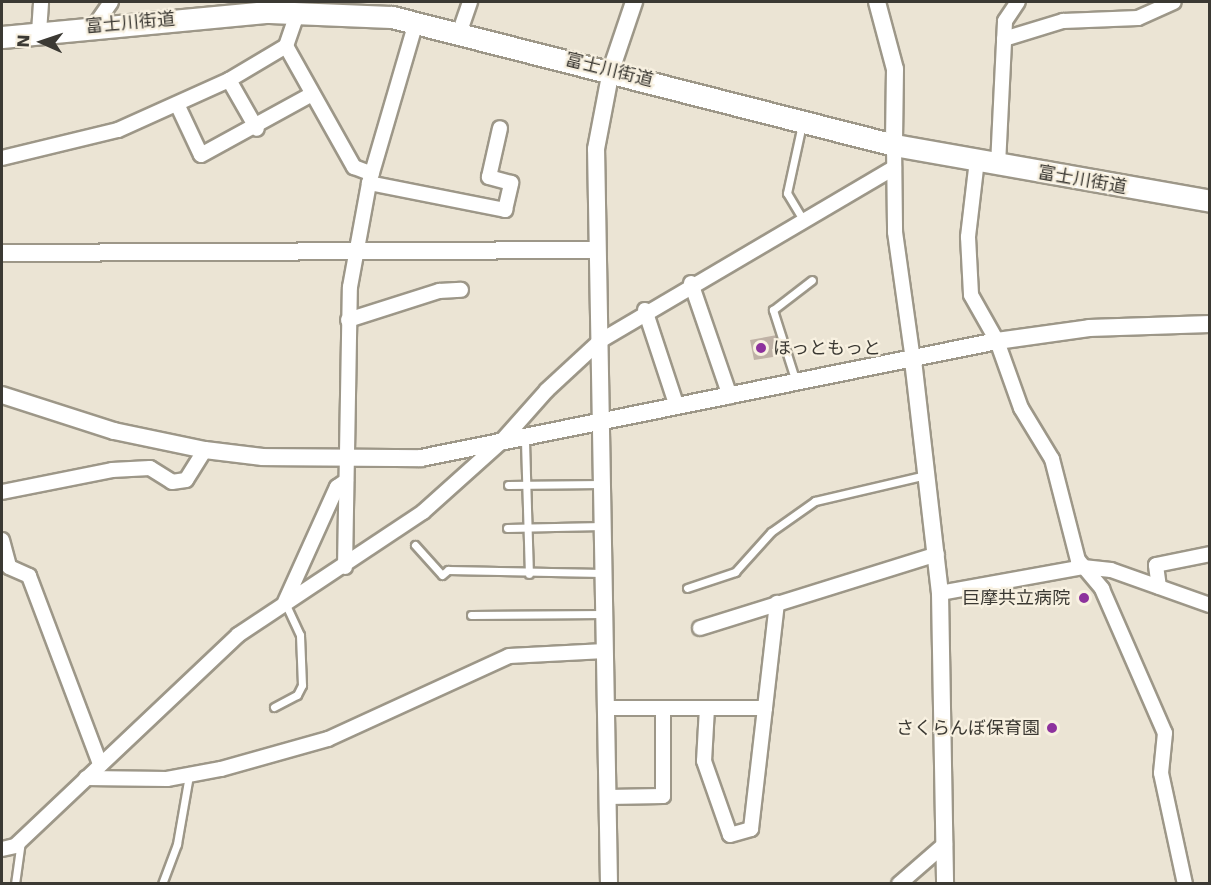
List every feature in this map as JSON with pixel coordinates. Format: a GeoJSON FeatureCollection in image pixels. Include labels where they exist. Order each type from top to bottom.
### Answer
{"type":"FeatureCollection","features":[{"type":"Feature","properties":{"kind":"main road","name":"富士川街道"},"geometry":{"type":"LineString","coordinates":[[2,37],[267,7],[297,14],[365,9],[804,119],[894,145],[1209,199]]}},
{"type":"Feature","properties":{"kind":"street"},"geometry":{"type":"LineString","coordinates":[[39,32],[41,2]]}},
{"type":"Feature","properties":{"kind":"street"},"geometry":{"type":"LineString","coordinates":[[94,25],[111,2]]}},
{"type":"Feature","properties":{"kind":"street"},"geometry":{"type":"LineString","coordinates":[[460,32],[470,2]]}},
{"type":"Feature","properties":{"kind":"street"},"geometry":{"type":"LineString","coordinates":[[609,884],[600,342],[594,250],[596,149],[610,70],[634,2]]}},
{"type":"Feature","properties":{"kind":"street"},"geometry":{"type":"LineString","coordinates":[[877,2],[895,69],[895,232],[937,554],[940,593],[945,884]]}},
{"type":"Feature","properties":{"kind":"street"},"geometry":{"type":"LineString","coordinates":[[1018,2],[1005,21],[988,162],[968,280],[996,341],[1021,408],[1052,459],[1083,567],[1102,589],[1165,733],[1161,773],[1185,884]]}},
{"type":"Feature","properties":{"kind":"street"},"geometry":{"type":"LineString","coordinates":[[1004,39],[1063,21],[1138,18],[1174,2]]}},
{"type":"Feature","properties":{"kind":"street"},"geometry":{"type":"LineString","coordinates":[[2,158],[118,130],[229,80],[286,46],[297,14]]}},
{"type":"Feature","properties":{"kind":"street"},"geometry":{"type":"LineString","coordinates":[[345,567],[348,320],[356,252],[371,179],[416,22]]}},
{"type":"Feature","properties":{"kind":"street"},"geometry":{"type":"LineString","coordinates":[[286,46],[310,94],[354,168],[371,179],[505,210],[511,183],[489,177],[500,128]]}},
{"type":"Feature","properties":{"kind":"street"},"geometry":{"type":"LineString","coordinates":[[229,80],[256,129]]}},
{"type":"Feature","properties":{"kind":"street"},"geometry":{"type":"LineString","coordinates":[[177,104],[201,156],[256,129],[310,94]]}},
{"type":"Feature","properties":{"kind":"street"},"geometry":{"type":"LineString","coordinates":[[2,849],[22,840],[182,683],[285,602],[345,567],[423,512],[500,443],[547,390],[600,342],[645,310],[802,218],[894,168]]}},
{"type":"Feature","properties":{"kind":"street"},"geometry":{"type":"LineString","coordinates":[[2,254],[594,250]]}},
{"type":"Feature","properties":{"kind":"street"},"geometry":{"type":"LineString","coordinates":[[691,283],[730,396]]}},
{"type":"Feature","properties":{"kind":"street"},"geometry":{"type":"LineString","coordinates":[[348,320],[439,291],[461,290]]}},
{"type":"Feature","properties":{"kind":"street"},"geometry":{"type":"LineString","coordinates":[[645,310],[677,407]]}},
{"type":"Feature","properties":{"kind":"street"},"geometry":{"type":"LineString","coordinates":[[2,395],[114,431],[205,450],[346,459],[421,458],[500,443],[525,441],[601,422],[913,360],[996,341],[1089,328],[1209,324]]}},
{"type":"Feature","properties":{"kind":"street"},"geometry":{"type":"LineString","coordinates":[[2,492],[112,470],[150,468],[172,482],[186,480],[205,450]]}},
{"type":"Feature","properties":{"kind":"street"},"geometry":{"type":"LineString","coordinates":[[285,602],[337,487],[346,482]]}},
{"type":"Feature","properties":{"kind":"street"},"geometry":{"type":"LineString","coordinates":[[2,540],[5,567],[28,576],[100,764]]}},
{"type":"Feature","properties":{"kind":"street"},"geometry":{"type":"LineString","coordinates":[[700,628],[937,554]]}},
{"type":"Feature","properties":{"kind":"street"},"geometry":{"type":"LineString","coordinates":[[1159,587],[1156,565],[1209,554]]}},
{"type":"Feature","properties":{"kind":"street"},"geometry":{"type":"LineString","coordinates":[[940,593],[1083,567],[1112,570],[1209,604]]}},
{"type":"Feature","properties":{"kind":"street"},"geometry":{"type":"LineString","coordinates":[[707,708],[704,761],[729,836],[751,829],[777,603]]}},
{"type":"Feature","properties":{"kind":"street"},"geometry":{"type":"LineString","coordinates":[[86,778],[189,775],[328,740],[509,656],[605,651]]}},
{"type":"Feature","properties":{"kind":"street"},"geometry":{"type":"LineString","coordinates":[[606,708],[765,708]]}},
{"type":"Feature","properties":{"kind":"street"},"geometry":{"type":"LineString","coordinates":[[608,797],[663,796],[663,708]]}},
{"type":"Feature","properties":{"kind":"street"},"geometry":{"type":"LineString","coordinates":[[899,884],[945,844]]}},
{"type":"Feature","properties":{"kind":"lane"},"geometry":{"type":"LineString","coordinates":[[802,218],[787,193],[804,119]]}},
{"type":"Feature","properties":{"kind":"lane"},"geometry":{"type":"LineString","coordinates":[[796,382],[773,310],[812,280]]}},
{"type":"Feature","properties":{"kind":"lane"},"geometry":{"type":"LineString","coordinates":[[525,441],[529,574]]}},
{"type":"Feature","properties":{"kind":"lane"},"geometry":{"type":"LineString","coordinates":[[687,588],[735,572],[771,532],[815,501],[926,475]]}},
{"type":"Feature","properties":{"kind":"lane"},"geometry":{"type":"LineString","coordinates":[[508,486],[602,484]]}},
{"type":"Feature","properties":{"kind":"lane"},"geometry":{"type":"LineString","coordinates":[[507,528],[603,526]]}},
{"type":"Feature","properties":{"kind":"lane"},"geometry":{"type":"LineString","coordinates":[[415,546],[442,575],[448,570],[529,574],[603,573]]}},
{"type":"Feature","properties":{"kind":"lane"},"geometry":{"type":"LineString","coordinates":[[274,707],[297,695],[302,685],[300,635],[285,602]]}},
{"type":"Feature","properties":{"kind":"lane"},"geometry":{"type":"LineString","coordinates":[[471,615],[604,614]]}},
{"type":"Feature","properties":{"kind":"lane"},"geometry":{"type":"LineString","coordinates":[[162,884],[177,844],[189,775]]}},
{"type":"Feature","properties":{"kind":"lane"},"geometry":{"type":"LineString","coordinates":[[15,884],[22,840]]}},
{"type":"Feature","properties":{"kind":"building"},"geometry":{"type":"Polygon","coordinates":[[[777,335],[780,348],[772,349],[773,357],[754,360],[750,340],[777,335]]]}},
{"type":"Feature","properties":{"kind":"place","name":"ほっともっと"},"geometry":{"type":"Point","coordinates":[761,348]}},
{"type":"Feature","properties":{"kind":"place","name":"巨摩共立病院"},"geometry":{"type":"Point","coordinates":[1084,598]}},
{"type":"Feature","properties":{"kind":"place","name":"さくらんぼ保育園"},"geometry":{"type":"Point","coordinates":[1052,728]}}]}
